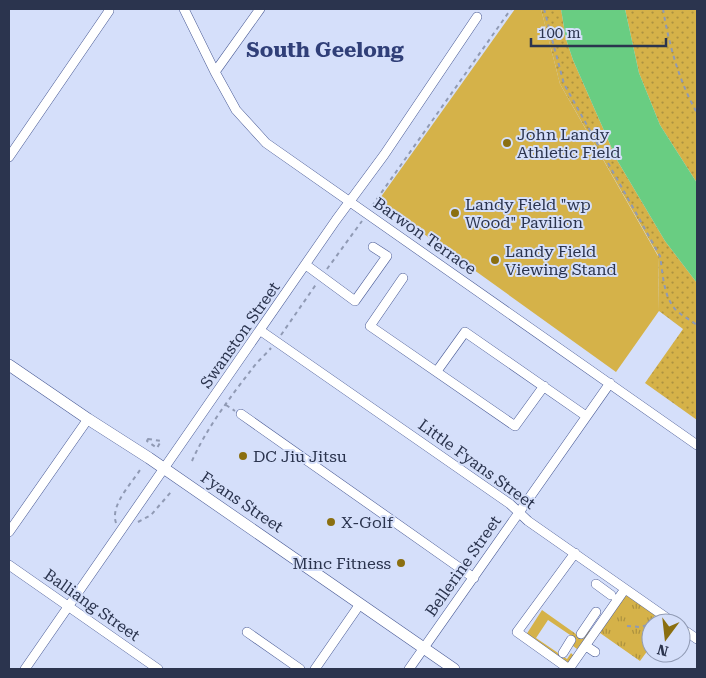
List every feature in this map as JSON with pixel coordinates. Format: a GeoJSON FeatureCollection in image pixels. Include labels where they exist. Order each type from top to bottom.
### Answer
{"type":"FeatureCollection","features":[{"type":"Feature","properties":{"kind":"main road","name":"Fyans Street"},"geometry":{"type":"LineString","coordinates":[[9,364],[88,419],[165,469],[454,669]]}},
{"type":"Feature","properties":{"kind":"street","name":"Barwon Terrace"},"geometry":{"type":"LineString","coordinates":[[184,9],[236,110],[266,143],[349,203],[697,445]]}},
{"type":"Feature","properties":{"kind":"street"},"geometry":{"type":"LineString","coordinates":[[215,72],[260,9]]}},
{"type":"Feature","properties":{"kind":"street"},"geometry":{"type":"LineString","coordinates":[[9,157],[110,10]]}},
{"type":"Feature","properties":{"kind":"street","name":"Swanston Street"},"geometry":{"type":"LineString","coordinates":[[25,669],[384,155],[477,17]]}},
{"type":"Feature","properties":{"kind":"street"},"geometry":{"type":"LineString","coordinates":[[306,265],[355,301],[387,256],[373,247]]}},
{"type":"Feature","properties":{"kind":"street"},"geometry":{"type":"LineString","coordinates":[[403,278],[370,326],[515,426],[544,386]]}},
{"type":"Feature","properties":{"kind":"street","name":"Little Fyans Street"},"geometry":{"type":"LineString","coordinates":[[261,331],[510,504],[528,521],[660,613]]}},
{"type":"Feature","properties":{"kind":"street"},"geometry":{"type":"LineString","coordinates":[[437,371],[465,332],[586,416]]}},
{"type":"Feature","properties":{"kind":"street","name":"Bellerine Street"},"geometry":{"type":"LineString","coordinates":[[409,669],[610,383]]}},
{"type":"Feature","properties":{"kind":"street"},"geometry":{"type":"LineString","coordinates":[[239,413],[474,578]]}},
{"type":"Feature","properties":{"kind":"street"},"geometry":{"type":"LineString","coordinates":[[9,532],[88,419]]}},
{"type":"Feature","properties":{"kind":"street"},"geometry":{"type":"LineString","coordinates":[[575,553],[518,632],[569,669],[626,589]]}},
{"type":"Feature","properties":{"kind":"street","name":"Balliang Street"},"geometry":{"type":"LineString","coordinates":[[9,565],[158,669]]}},
{"type":"Feature","properties":{"kind":"street"},"geometry":{"type":"LineString","coordinates":[[604,589],[611,579]]}},
{"type":"Feature","properties":{"kind":"street"},"geometry":{"type":"LineString","coordinates":[[315,669],[360,604]]}},
{"type":"Feature","properties":{"kind":"street"},"geometry":{"type":"LineString","coordinates":[[581,634],[596,612]]}},
{"type":"Feature","properties":{"kind":"street"},"geometry":{"type":"LineString","coordinates":[[588,624],[596,631]]}},
{"type":"Feature","properties":{"kind":"street"},"geometry":{"type":"LineString","coordinates":[[247,632],[300,669]]}},
{"type":"Feature","properties":{"kind":"street"},"geometry":{"type":"LineString","coordinates":[[567,646],[579,656]]}},
{"type":"Feature","properties":{"kind":"street"},"geometry":{"type":"LineString","coordinates":[[586,646],[595,652]]}},
{"type":"Feature","properties":{"kind":"path"},"geometry":{"type":"LineString","coordinates":[[372,206],[511,9]]}},
{"type":"Feature","properties":{"kind":"path"},"geometry":{"type":"LineString","coordinates":[[544,9],[564,84],[660,256],[669,299],[675,309],[697,325]]}},
{"type":"Feature","properties":{"kind":"path"},"geometry":{"type":"LineString","coordinates":[[663,9],[667,31],[681,80],[697,114]]}},
{"type":"Feature","properties":{"kind":"path"},"geometry":{"type":"LineString","coordinates":[[192,461],[199,444],[226,405],[253,367],[274,344]]}},
{"type":"Feature","properties":{"kind":"path"},"geometry":{"type":"LineString","coordinates":[[226,405],[239,413]]}},
{"type":"Feature","properties":{"kind":"path"},"geometry":{"type":"LineString","coordinates":[[148,439],[161,441],[157,448],[147,441],[148,439]]}},
{"type":"Feature","properties":{"kind":"path"},"geometry":{"type":"LineString","coordinates":[[120,533],[114,518],[117,505],[140,470]]}},
{"type":"Feature","properties":{"kind":"path"},"geometry":{"type":"LineString","coordinates":[[136,524],[151,515],[171,492]]}},
{"type":"Feature","properties":{"kind":"path"},"geometry":{"type":"LineString","coordinates":[[628,626],[641,627]]}},
{"type":"Feature","properties":{"kind":"green space","name":"John Landy Athletic Field"},"geometry":{"type":"Polygon","coordinates":[[[515,9],[541,9],[560,84],[658,256],[659,311],[616,372],[378,201],[515,9]]]}},
{"type":"Feature","properties":{"kind":"green space"},"geometry":{"type":"Polygon","coordinates":[[[541,9],[561,9],[566,39],[573,60],[617,160],[665,241],[697,283],[697,420],[645,383],[683,329],[659,311],[658,255],[560,84],[541,9]]]}},
{"type":"Feature","properties":{"kind":"green space"},"geometry":{"type":"Polygon","coordinates":[[[625,9],[697,9],[697,183],[660,125],[639,73],[625,9]]]}},
{"type":"Feature","properties":{"kind":"green space"},"geometry":{"type":"Polygon","coordinates":[[[628,596],[652,613],[641,613],[640,661],[600,633],[592,644],[622,598],[628,596]]]}},
{"type":"Feature","properties":{"kind":"green space"},"geometry":{"type":"Polygon","coordinates":[[[542,610],[583,639],[589,630],[591,631],[577,649],[573,646],[576,639],[548,620],[536,638],[567,659],[571,653],[575,657],[568,666],[526,635],[542,610]]]}},
{"type":"Feature","properties":{"kind":"shaded area"},"geometry":{"type":"Polygon","coordinates":[[[561,9],[625,9],[639,73],[660,125],[697,183],[697,283],[665,241],[617,160],[573,60],[566,39],[561,9]]]}},
{"type":"Feature","properties":{"kind":"place","name":"John Landy Athletic Field"},"geometry":{"type":"Point","coordinates":[507,143]}},
{"type":"Feature","properties":{"kind":"place","name":"Landy Field \"wp Wood\" Pavilion"},"geometry":{"type":"Point","coordinates":[455,213]}},
{"type":"Feature","properties":{"kind":"place","name":"Landy Field Viewing Stand"},"geometry":{"type":"Point","coordinates":[495,260]}},
{"type":"Feature","properties":{"kind":"place","name":"DC Jiu Jitsu"},"geometry":{"type":"Point","coordinates":[243,456]}},
{"type":"Feature","properties":{"kind":"place","name":"X-Golf"},"geometry":{"type":"Point","coordinates":[331,522]}},
{"type":"Feature","properties":{"kind":"place","name":"Minc Fitness"},"geometry":{"type":"Point","coordinates":[401,563]}},
{"type":"Feature","properties":{"kind":"district","name":"South Geelong"},"geometry":{"type":"Point","coordinates":[325,50]}}]}
